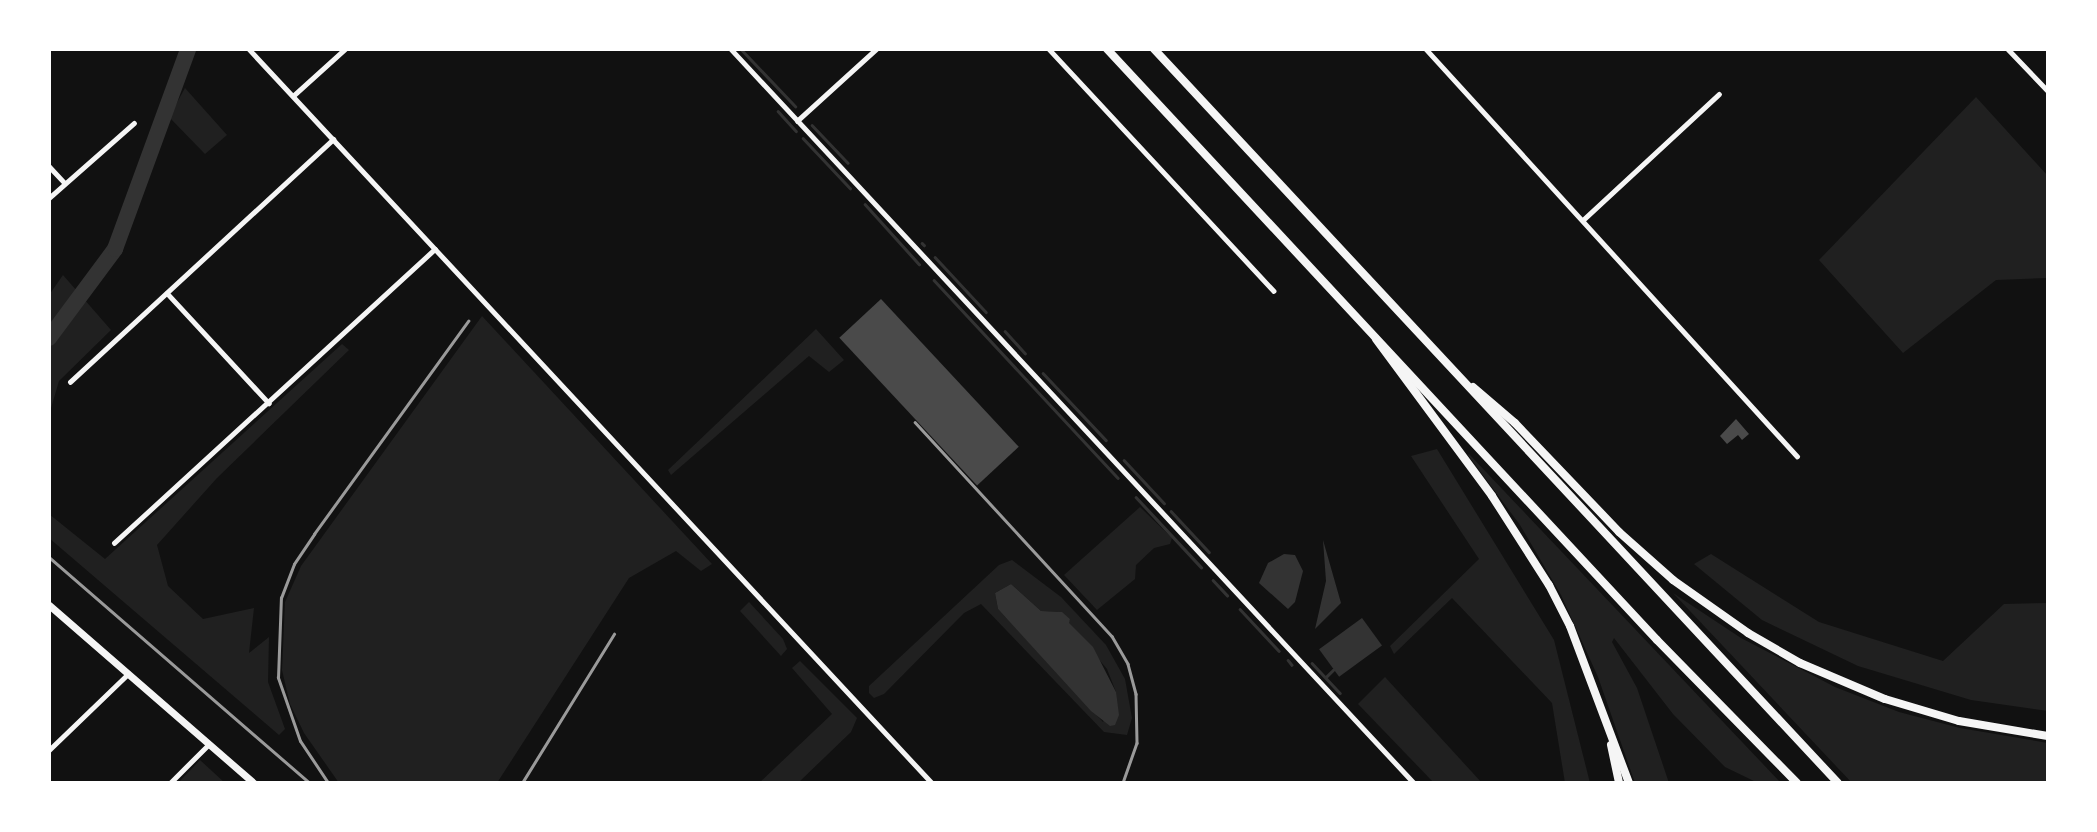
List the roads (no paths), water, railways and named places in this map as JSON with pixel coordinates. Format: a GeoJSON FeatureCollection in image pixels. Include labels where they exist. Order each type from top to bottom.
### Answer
{"type":"FeatureCollection","features":[{"type":"Feature","properties":{"kind":"highway"},"geometry":{"type":"LineString","coordinates":[[1107,49],[1657,639],[1797,783]]}},
{"type":"Feature","properties":{"kind":"highway"},"geometry":{"type":"LineString","coordinates":[[1154,49],[1838,783]]}},
{"type":"Feature","properties":{"kind":"highway"},"geometry":{"type":"LineString","coordinates":[[1367,326],[1525,544],[1570,626],[1629,783]]}},
{"type":"Feature","properties":{"kind":"highway"},"geometry":{"type":"LineString","coordinates":[[1441,359],[1515,423],[1619,532],[1673,580],[1748,633],[1800,663],[1885,699],[1959,721],[2048,736]]}},
{"type":"Feature","properties":{"kind":"highway"},"geometry":{"type":"LineString","coordinates":[[1603,708],[1619,783]]}},
{"type":"Feature","properties":{"kind":"main road"},"geometry":{"type":"LineString","coordinates":[[49,605],[254,783]]}},
{"type":"Feature","properties":{"kind":"street"},"geometry":{"type":"LineString","coordinates":[[249,49],[932,783]]}},
{"type":"Feature","properties":{"kind":"street"},"geometry":{"type":"LineString","coordinates":[[293,96],[345,49]]}},
{"type":"Feature","properties":{"kind":"street"},"geometry":{"type":"LineString","coordinates":[[731,49],[1413,783]]}},
{"type":"Feature","properties":{"kind":"street"},"geometry":{"type":"LineString","coordinates":[[797,121],[876,49]]}},
{"type":"Feature","properties":{"kind":"street"},"geometry":{"type":"LineString","coordinates":[[1049,49],[1274,292]]}},
{"type":"Feature","properties":{"kind":"street"},"geometry":{"type":"LineString","coordinates":[[1426,49],[1797,456]]}},
{"type":"Feature","properties":{"kind":"street"},"geometry":{"type":"LineString","coordinates":[[2008,49],[2048,91]]}},
{"type":"Feature","properties":{"kind":"street"},"geometry":{"type":"LineString","coordinates":[[1583,220],[1719,93]]}},
{"type":"Feature","properties":{"kind":"street"},"geometry":{"type":"LineString","coordinates":[[49,198],[134,123]]}},
{"type":"Feature","properties":{"kind":"street"},"geometry":{"type":"LineString","coordinates":[[70,382],[333,139]]}},
{"type":"Feature","properties":{"kind":"street"},"geometry":{"type":"LineString","coordinates":[[49,166],[65,183]]}},
{"type":"Feature","properties":{"kind":"street"},"geometry":{"type":"LineString","coordinates":[[114,543],[435,249]]}},
{"type":"Feature","properties":{"kind":"street"},"geometry":{"type":"LineString","coordinates":[[167,293],[269,403]]}},
{"type":"Feature","properties":{"kind":"street"},"geometry":{"type":"LineString","coordinates":[[49,750],[128,674]]}},
{"type":"Feature","properties":{"kind":"street"},"geometry":{"type":"LineString","coordinates":[[170,783],[208,744]]}},
{"type":"Feature","properties":{"kind":"street"},"geometry":{"type":"LineString","coordinates":[[1402,783],[1408,777]]}},
{"type":"Feature","properties":{"kind":"waterway"},"geometry":{"type":"LineString","coordinates":[[49,338],[115,249],[188,49]]}},
{"type":"Feature","properties":{"kind":"waterway"},"geometry":{"type":"LineString","coordinates":[[741,49],[795,106]]}},
{"type":"Feature","properties":{"kind":"waterway"},"geometry":{"type":"LineString","coordinates":[[778,111],[796,131]]}},
{"type":"Feature","properties":{"kind":"waterway"},"geometry":{"type":"LineString","coordinates":[[812,125],[848,163]]}},
{"type":"Feature","properties":{"kind":"waterway"},"geometry":{"type":"LineString","coordinates":[[803,138],[850,188]]}},
{"type":"Feature","properties":{"kind":"waterway"},"geometry":{"type":"LineString","coordinates":[[865,204],[919,264]]}},
{"type":"Feature","properties":{"kind":"waterway"},"geometry":{"type":"LineString","coordinates":[[935,257],[986,312]]}},
{"type":"Feature","properties":{"kind":"waterway"},"geometry":{"type":"LineString","coordinates":[[934,280],[1118,478]]}},
{"type":"Feature","properties":{"kind":"waterway"},"geometry":{"type":"LineString","coordinates":[[1005,331],[1025,353]]}},
{"type":"Feature","properties":{"kind":"waterway"},"geometry":{"type":"LineString","coordinates":[[1043,373],[1106,440]]}},
{"type":"Feature","properties":{"kind":"waterway"},"geometry":{"type":"LineString","coordinates":[[1124,460],[1164,503]]}},
{"type":"Feature","properties":{"kind":"waterway"},"geometry":{"type":"LineString","coordinates":[[1136,497],[1201,567]]}},
{"type":"Feature","properties":{"kind":"waterway"},"geometry":{"type":"LineString","coordinates":[[1171,511],[1209,552]]}},
{"type":"Feature","properties":{"kind":"waterway"},"geometry":{"type":"LineString","coordinates":[[1213,580],[1227,595]]}},
{"type":"Feature","properties":{"kind":"waterway"},"geometry":{"type":"LineString","coordinates":[[1240,609],[1279,651]]}},
{"type":"Feature","properties":{"kind":"waterway"},"geometry":{"type":"LineString","coordinates":[[1288,660],[1292,665]]}},
{"type":"Feature","properties":{"kind":"waterway"},"geometry":{"type":"LineString","coordinates":[[1312,663],[1340,693]]}},
{"type":"Feature","properties":{"kind":"waterway"},"geometry":{"type":"LineString","coordinates":[[1326,677],[1333,670]]}},
{"type":"Feature","properties":{"kind":"railway"},"geometry":{"type":"LineString","coordinates":[[328,783],[300,741],[278,678],[281,598],[294,564],[314,534],[468,321]]}},
{"type":"Feature","properties":{"kind":"railway"},"geometry":{"type":"LineString","coordinates":[[915,422],[1112,636],[1128,664],[1136,694],[1137,743],[1123,783]]}},
{"type":"Feature","properties":{"kind":"railway"},"geometry":{"type":"LineString","coordinates":[[49,557],[310,783]]}},
{"type":"Feature","properties":{"kind":"railway"},"geometry":{"type":"LineString","coordinates":[[522,783],[614,634]]}}]}
